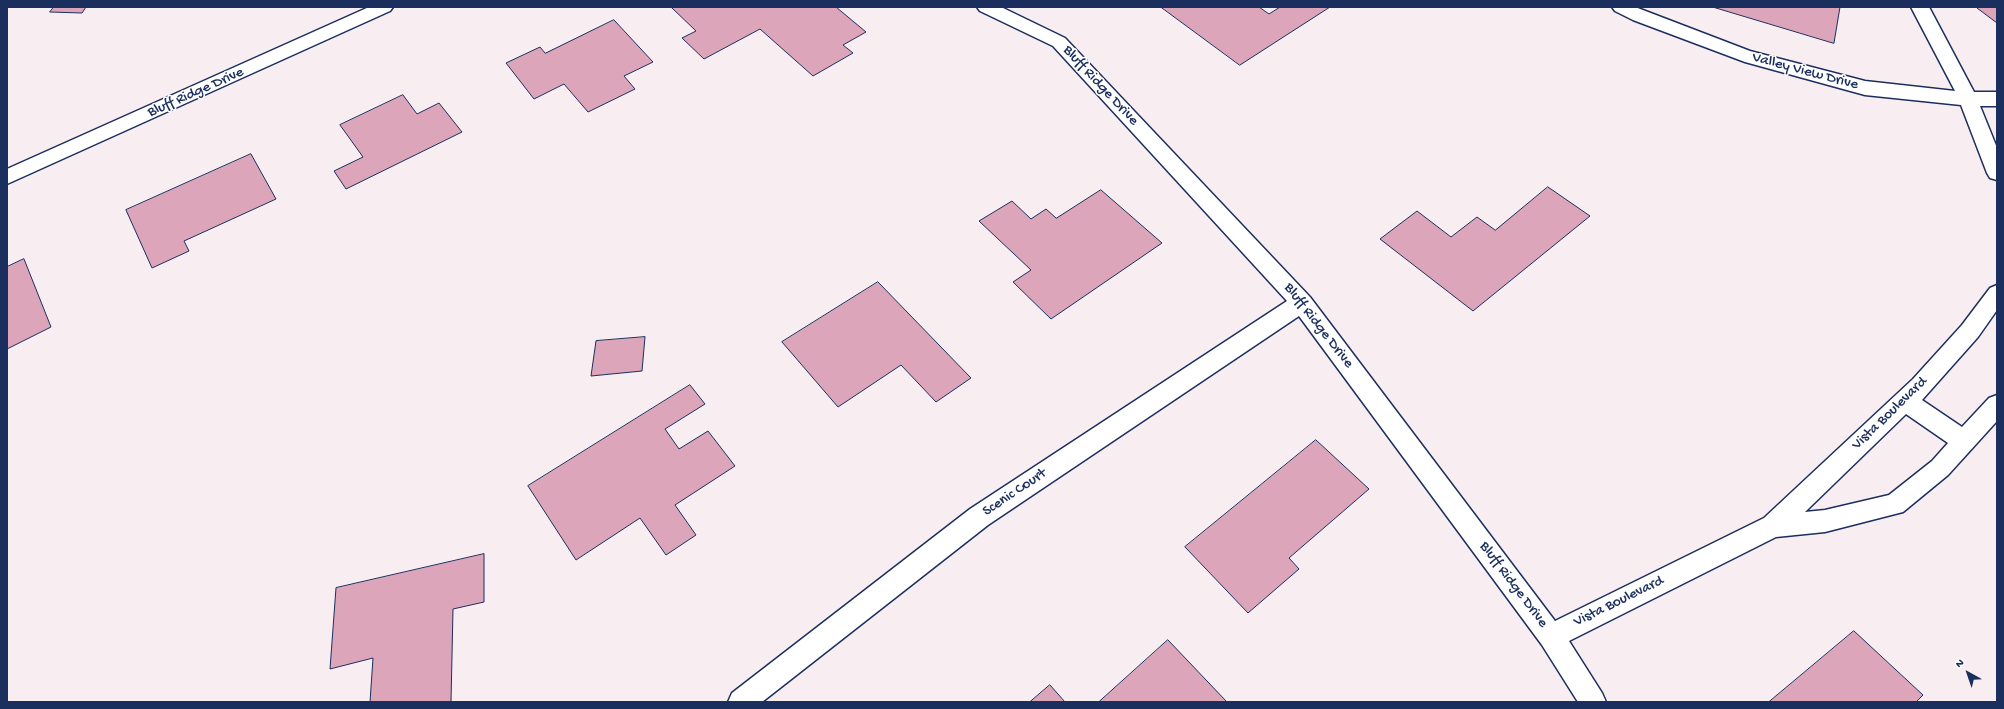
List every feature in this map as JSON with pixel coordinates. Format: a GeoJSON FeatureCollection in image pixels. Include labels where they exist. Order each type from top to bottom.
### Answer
{"type":"FeatureCollection","features":[{"type":"Feature","properties":{"kind":"street","name":"Bluff Ridge Drive"},"geometry":{"type":"LineString","coordinates":[[7,177],[384,7]]}},
{"type":"Feature","properties":{"kind":"street","name":"Bluff Ridge Drive"},"geometry":{"type":"LineString","coordinates":[[986,7],[1059,42],[1302,302],[1551,636],[1593,702]]}},
{"type":"Feature","properties":{"kind":"street","name":"Valley View Drive"},"geometry":{"type":"LineString","coordinates":[[1621,7],[1639,16],[1745,56],[1865,88],[1968,98],[1997,99]]}},
{"type":"Feature","properties":{"kind":"street"},"geometry":{"type":"LineString","coordinates":[[1920,7],[1968,98],[1997,173]]}},
{"type":"Feature","properties":{"kind":"street","name":"Vista Boulevard"},"geometry":{"type":"LineString","coordinates":[[1551,636],[1773,526],[1905,401],[1970,331],[1997,294]]}},
{"type":"Feature","properties":{"kind":"street","name":"Scenic Court"},"geometry":{"type":"LineString","coordinates":[[741,702],[979,517],[1302,302]]}},
{"type":"Feature","properties":{"kind":"street"},"geometry":{"type":"LineString","coordinates":[[1905,401],[1965,442]]}},
{"type":"Feature","properties":{"kind":"street","name":"Vista Boulevard"},"geometry":{"type":"LineString","coordinates":[[1773,526],[1825,521],[1895,504],[1940,468],[1997,405]]}},
{"type":"Feature","properties":{"kind":"building"},"geometry":{"type":"Polygon","coordinates":[[[54,7],[86,7],[82,13],[50,12],[54,7]]]}},
{"type":"Feature","properties":{"kind":"building"},"geometry":{"type":"Polygon","coordinates":[[[836,7],[866,32],[843,45],[853,53],[813,76],[760,29],[704,59],[682,38],[696,31],[672,8],[836,7]]]}},
{"type":"Feature","properties":{"kind":"building"},"geometry":{"type":"Polygon","coordinates":[[[1161,7],[1259,7],[1269,14],[1280,7],[1330,7],[1240,65],[1161,7]]]}},
{"type":"Feature","properties":{"kind":"building"},"geometry":{"type":"Polygon","coordinates":[[[1713,7],[1840,7],[1834,43],[1713,7]]]}},
{"type":"Feature","properties":{"kind":"building"},"geometry":{"type":"Polygon","coordinates":[[[1979,7],[1997,7],[1997,23],[1977,8],[1979,7]]]}},
{"type":"Feature","properties":{"kind":"building"},"geometry":{"type":"Polygon","coordinates":[[[614,20],[653,62],[624,76],[635,89],[588,112],[564,84],[534,99],[506,63],[540,47],[545,53],[614,20]]]}},
{"type":"Feature","properties":{"kind":"building"},"geometry":{"type":"Polygon","coordinates":[[[403,95],[417,114],[439,103],[462,132],[346,189],[334,171],[363,157],[340,125],[403,95]]]}},
{"type":"Feature","properties":{"kind":"building"},"geometry":{"type":"Polygon","coordinates":[[[251,154],[276,199],[184,241],[189,251],[152,268],[126,210],[251,154]]]}},
{"type":"Feature","properties":{"kind":"building"},"geometry":{"type":"Polygon","coordinates":[[[1548,187],[1590,216],[1473,311],[1380,239],[1417,211],[1451,237],[1477,217],[1495,230],[1548,187]]]}},
{"type":"Feature","properties":{"kind":"building"},"geometry":{"type":"Polygon","coordinates":[[[1101,190],[1162,243],[1051,319],[1013,282],[1031,270],[979,221],[1012,201],[1031,219],[1046,209],[1056,218],[1101,190]]]}},
{"type":"Feature","properties":{"kind":"building"},"geometry":{"type":"Polygon","coordinates":[[[24,259],[51,327],[7,349],[7,267],[24,259]]]}},
{"type":"Feature","properties":{"kind":"building"},"geometry":{"type":"Polygon","coordinates":[[[878,282],[971,378],[936,402],[901,365],[838,407],[782,342],[878,282]]]}},
{"type":"Feature","properties":{"kind":"building"},"geometry":{"type":"Polygon","coordinates":[[[645,337],[642,371],[591,376],[596,341],[645,337]]]}},
{"type":"Feature","properties":{"kind":"building"},"geometry":{"type":"Polygon","coordinates":[[[690,385],[705,404],[665,429],[679,449],[708,431],[735,466],[675,505],[696,535],[666,555],[640,518],[576,560],[528,486],[690,385]]]}},
{"type":"Feature","properties":{"kind":"building"},"geometry":{"type":"Polygon","coordinates":[[[1316,440],[1369,489],[1289,558],[1299,569],[1248,613],[1185,547],[1316,440]]]}},
{"type":"Feature","properties":{"kind":"building"},"geometry":{"type":"Polygon","coordinates":[[[484,554],[484,602],[453,609],[451,702],[370,702],[373,658],[330,669],[336,588],[484,554]]]}},
{"type":"Feature","properties":{"kind":"building"},"geometry":{"type":"Polygon","coordinates":[[[1854,631],[1923,695],[1916,702],[1769,702],[1854,631]]]}},
{"type":"Feature","properties":{"kind":"building"},"geometry":{"type":"Polygon","coordinates":[[[1168,640],[1227,702],[1099,702],[1168,640]]]}},
{"type":"Feature","properties":{"kind":"building"},"geometry":{"type":"Polygon","coordinates":[[[1050,685],[1065,702],[1030,702],[1050,685]]]}}]}
